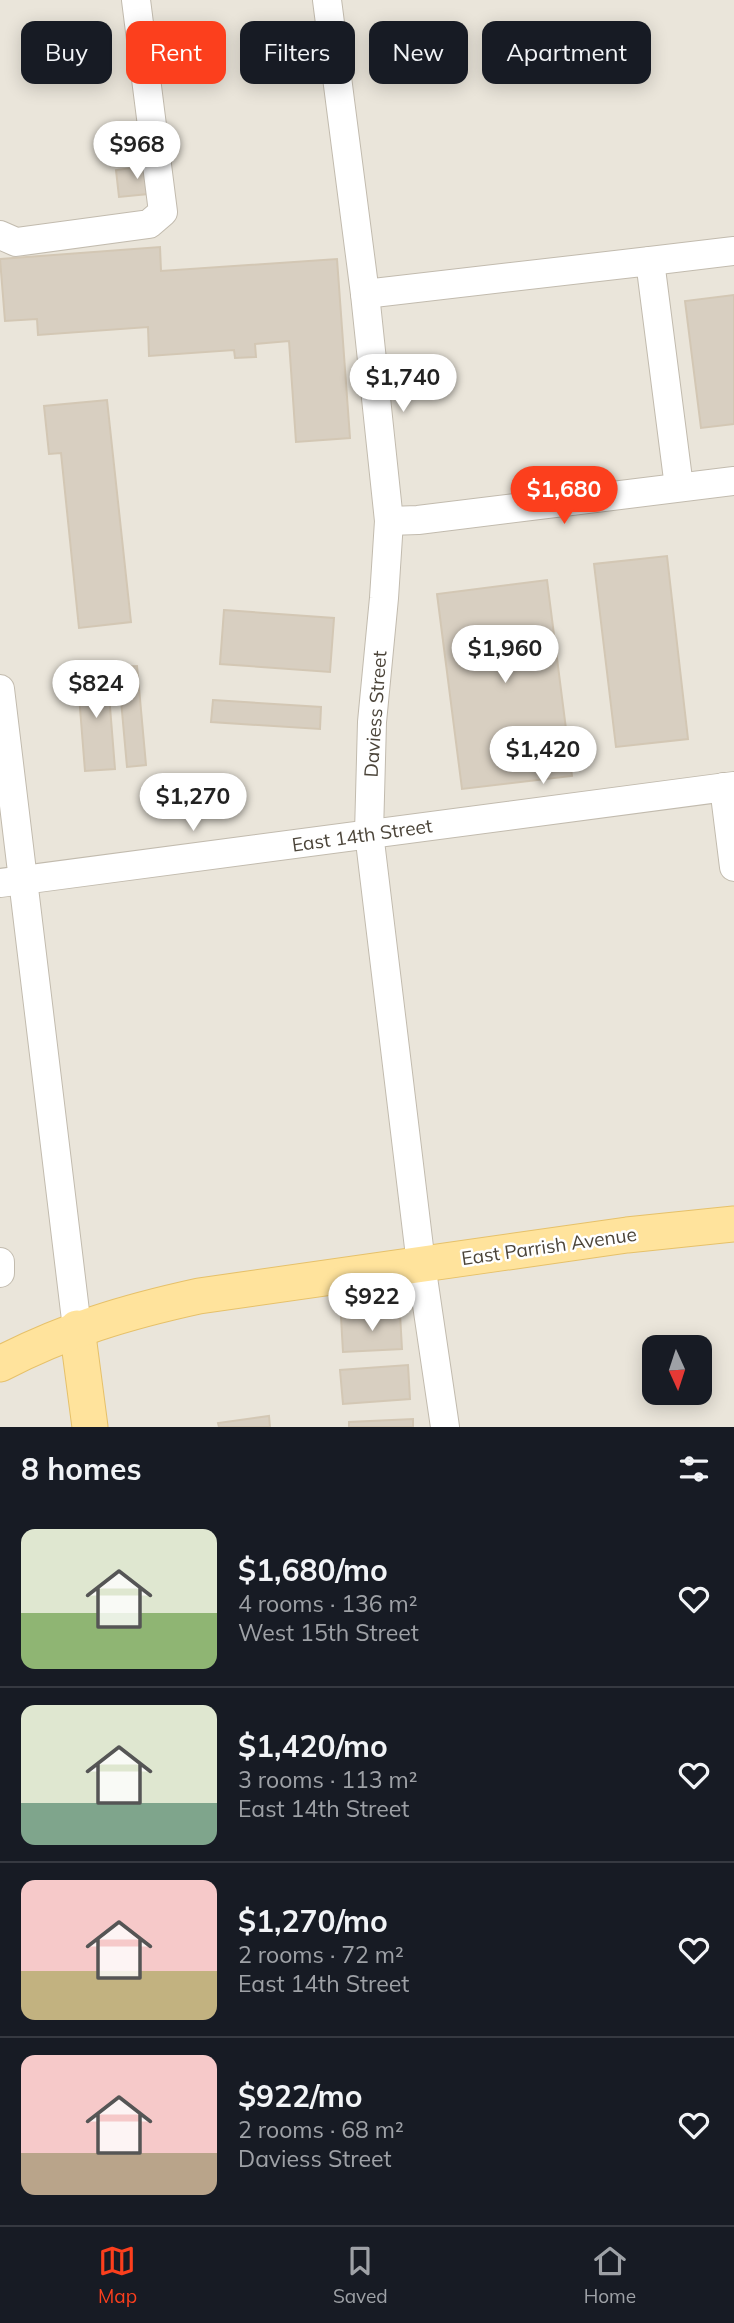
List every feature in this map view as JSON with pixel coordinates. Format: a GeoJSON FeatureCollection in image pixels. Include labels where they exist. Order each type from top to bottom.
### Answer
{"type":"FeatureCollection","features":[{"type":"Feature","properties":{"kind":"main road","name":"East Parrish Avenue"},"geometry":{"type":"LineString","coordinates":[[0,1364],[77,1328],[199,1296],[627,1234],[734,1224]]}},
{"type":"Feature","properties":{"kind":"main road"},"geometry":{"type":"LineString","coordinates":[[77,1328],[90,1427]]}},
{"type":"Feature","properties":{"kind":"street"},"geometry":{"type":"LineString","coordinates":[[0,235],[16,242],[149,224],[163,212],[136,0]]}},
{"type":"Feature","properties":{"kind":"street","name":"Daviess Street"},"geometry":{"type":"LineString","coordinates":[[327,0],[365,294],[389,521],[372,722],[369,834],[421,1264],[445,1427]]}},
{"type":"Feature","properties":{"kind":"street"},"geometry":{"type":"LineString","coordinates":[[365,294],[734,251]]}},
{"type":"Feature","properties":{"kind":"street"},"geometry":{"type":"LineString","coordinates":[[650,261],[679,488]]}},
{"type":"Feature","properties":{"kind":"street"},"geometry":{"type":"LineString","coordinates":[[389,521],[418,520],[734,481]]}},
{"type":"Feature","properties":{"kind":"street"},"geometry":{"type":"LineString","coordinates":[[0,689],[12,882],[77,1328]]}},
{"type":"Feature","properties":{"kind":"street"},"geometry":{"type":"LineString","coordinates":[[729,786],[734,867]]}},
{"type":"Feature","properties":{"kind":"street","name":"East 14th Street"},"geometry":{"type":"LineString","coordinates":[[12,882],[729,786]]}},
{"type":"Feature","properties":{"kind":"street"},"geometry":{"type":"LineString","coordinates":[[0,1262],[0,1273]]}},
{"type":"Feature","properties":{"kind":"shaded area"},"geometry":{"type":"Polygon","coordinates":[[[0,0],[734,0],[734,1427],[0,1427],[0,0]]]}},
{"type":"Feature","properties":{"kind":"building"},"geometry":{"type":"Polygon","coordinates":[[[155,165],[158,193],[119,197],[116,170],[155,165]]]}},
{"type":"Feature","properties":{"kind":"building"},"geometry":{"type":"Polygon","coordinates":[[[160,247],[161,271],[337,259],[350,438],[296,442],[289,341],[255,344],[256,357],[235,358],[234,350],[149,356],[148,327],[38,335],[37,319],[5,321],[0,259],[160,247]]]}},
{"type":"Feature","properties":{"kind":"building"},"geometry":{"type":"Polygon","coordinates":[[[734,295],[734,424],[701,428],[685,301],[734,295]]]}},
{"type":"Feature","properties":{"kind":"building"},"geometry":{"type":"Polygon","coordinates":[[[107,400],[131,622],[79,628],[61,453],[49,454],[44,406],[107,400]]]}},
{"type":"Feature","properties":{"kind":"building"},"geometry":{"type":"Polygon","coordinates":[[[667,556],[688,739],[616,747],[594,564],[667,556]]]}},
{"type":"Feature","properties":{"kind":"building"},"geometry":{"type":"Polygon","coordinates":[[[547,580],[572,776],[462,789],[437,594],[547,580]]]}},
{"type":"Feature","properties":{"kind":"building"},"geometry":{"type":"Polygon","coordinates":[[[224,610],[334,618],[330,672],[220,664],[224,610]]]}},
{"type":"Feature","properties":{"kind":"building"},"geometry":{"type":"Polygon","coordinates":[[[137,666],[146,765],[127,767],[118,667],[137,666]]]}},
{"type":"Feature","properties":{"kind":"building"},"geometry":{"type":"Polygon","coordinates":[[[103,668],[104,682],[108,682],[115,769],[85,771],[77,670],[103,668]]]}},
{"type":"Feature","properties":{"kind":"building"},"geometry":{"type":"Polygon","coordinates":[[[213,700],[321,707],[320,729],[211,722],[213,700]]]}},
{"type":"Feature","properties":{"kind":"building"},"geometry":{"type":"Polygon","coordinates":[[[400,1314],[402,1349],[343,1352],[341,1317],[400,1314]]]}},
{"type":"Feature","properties":{"kind":"building"},"geometry":{"type":"Polygon","coordinates":[[[408,1365],[410,1399],[343,1404],[340,1370],[408,1365]]]}},
{"type":"Feature","properties":{"kind":"building"},"geometry":{"type":"Polygon","coordinates":[[[269,1416],[270,1427],[219,1427],[218,1423],[269,1416]]]}},
{"type":"Feature","properties":{"kind":"building"},"geometry":{"type":"Polygon","coordinates":[[[413,1419],[413,1427],[349,1427],[349,1422],[413,1419]]]}}]}
